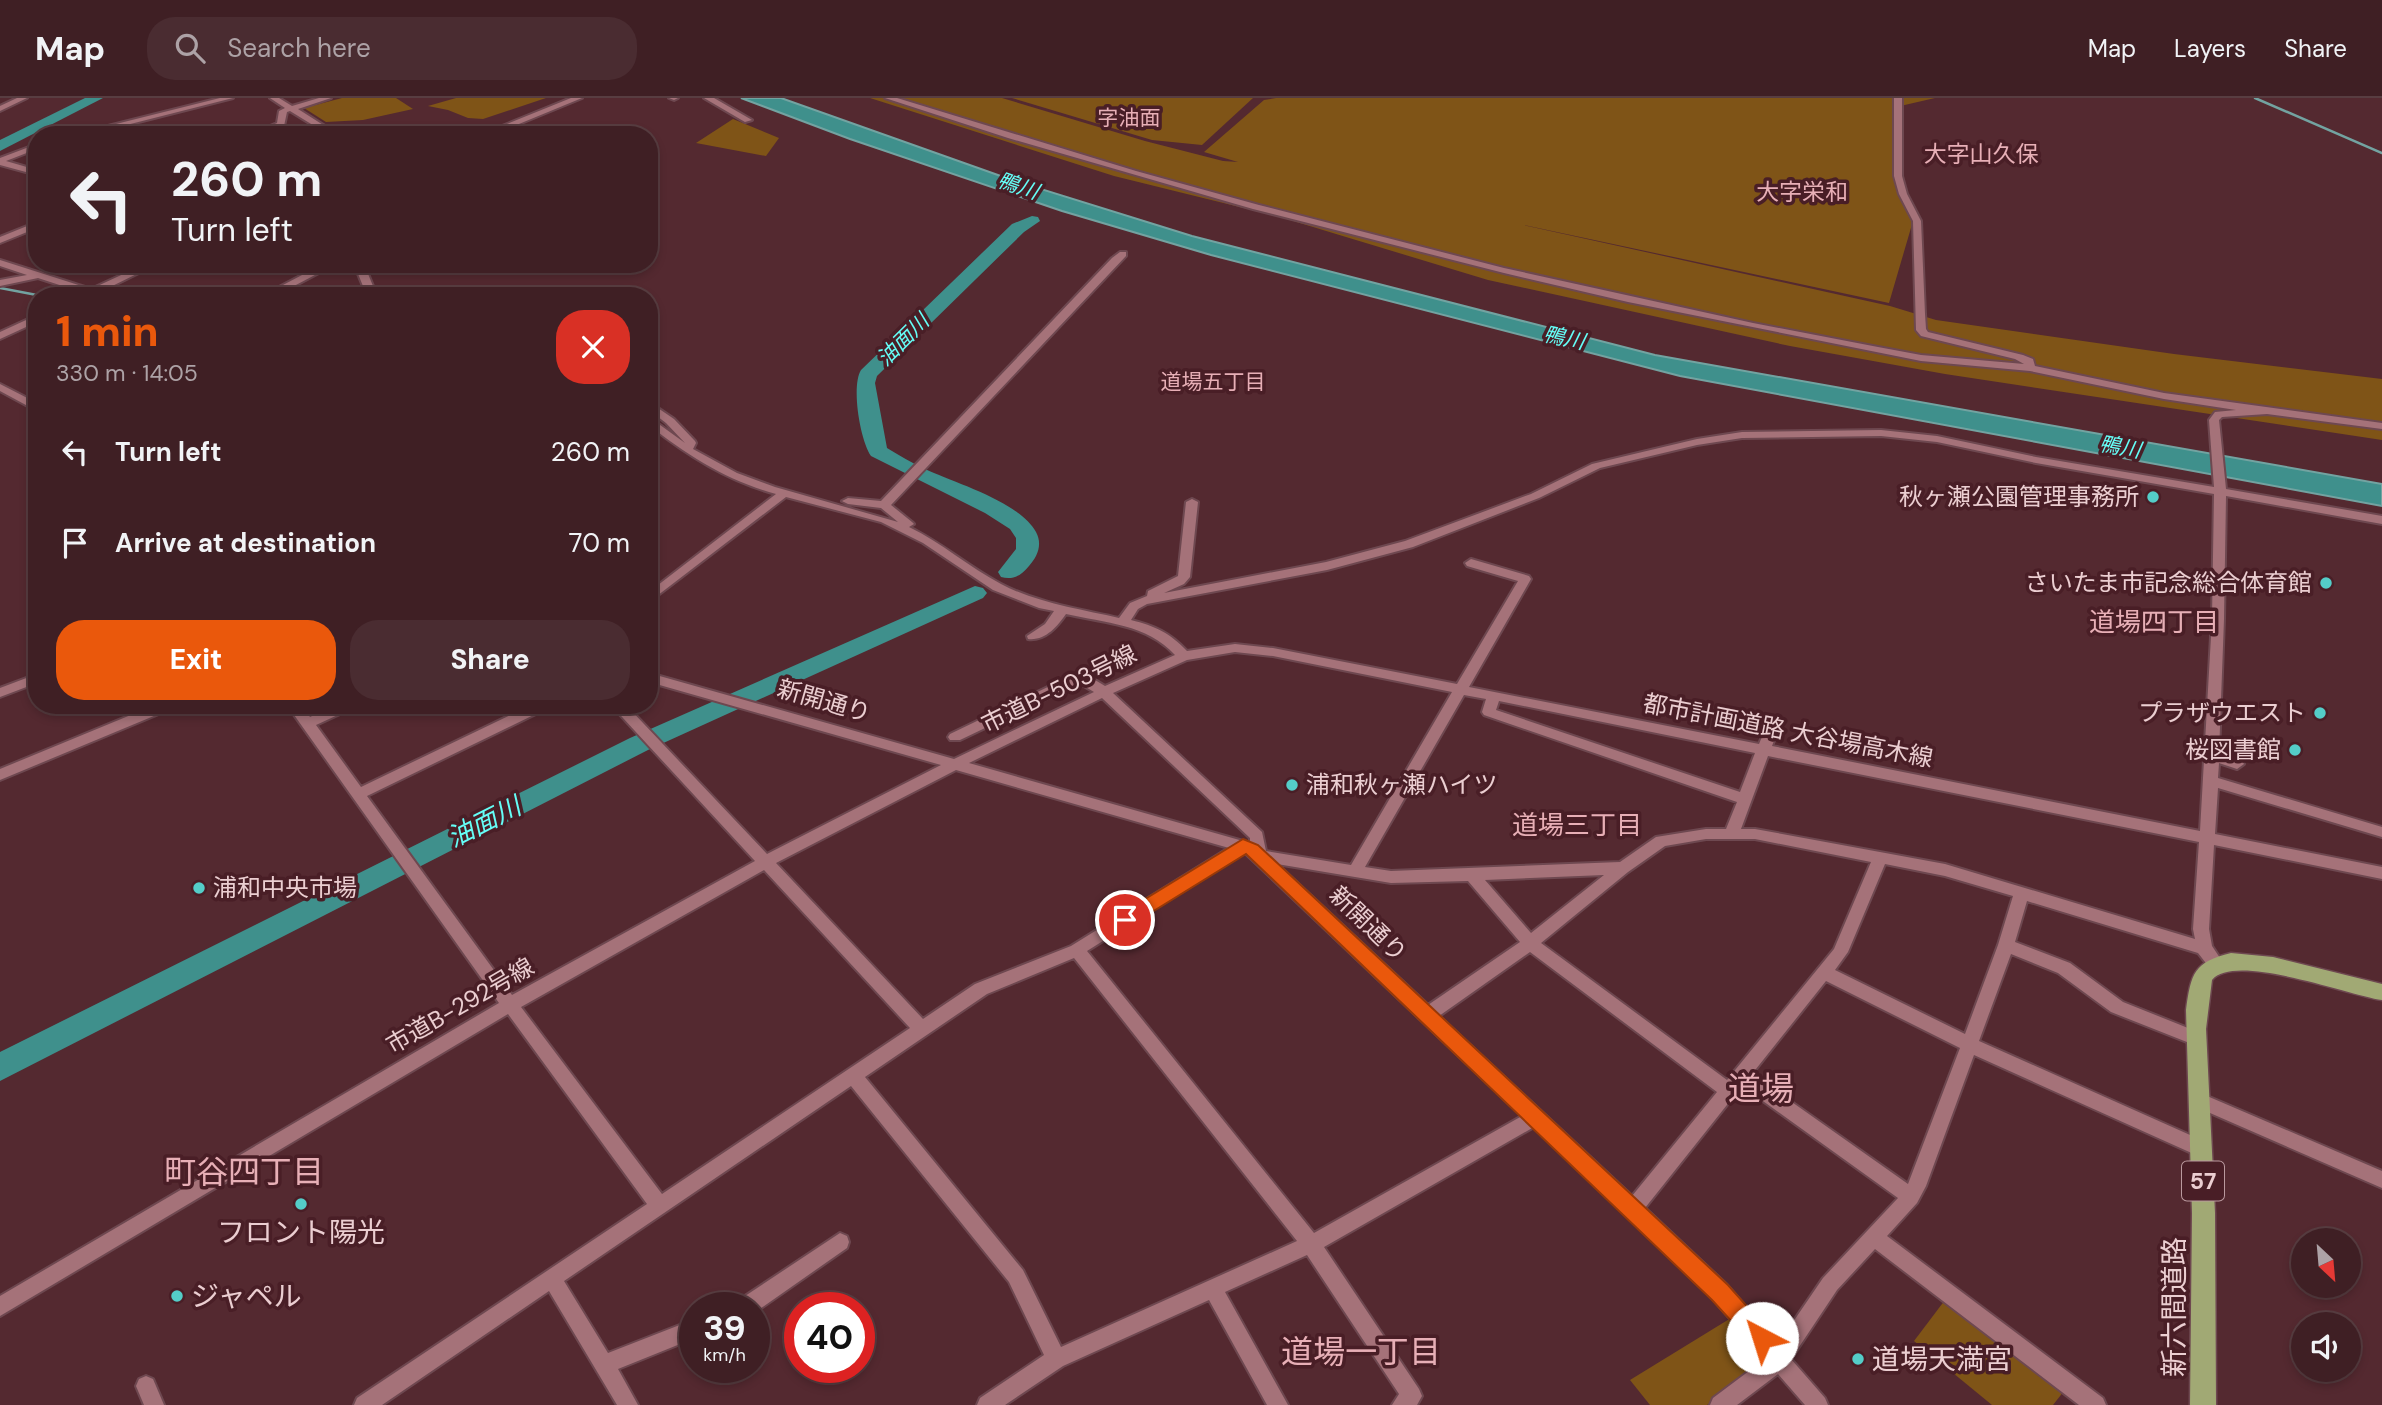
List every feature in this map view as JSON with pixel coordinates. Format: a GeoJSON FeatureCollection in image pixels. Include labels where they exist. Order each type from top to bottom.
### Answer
{"type":"FeatureCollection","features":[{"type":"Feature","properties":{"kind":"main road"},"geometry":{"type":"LineString","coordinates":[[2210,956],[2382,992]]}},
{"type":"Feature","properties":{"kind":"main road","name":"新六間道路"},"geometry":{"type":"LineString","coordinates":[[2203,1405],[2202,1149],[2197,1007],[2210,956]]}},
{"type":"Feature","properties":{"kind":"street"},"geometry":{"type":"LineString","coordinates":[[0,109],[23,98]]}},
{"type":"Feature","properties":{"kind":"street"},"geometry":{"type":"LineString","coordinates":[[113,126],[229,98]]}},
{"type":"Feature","properties":{"kind":"street"},"geometry":{"type":"LineString","coordinates":[[274,98],[320,126]]}},
{"type":"Feature","properties":{"kind":"street"},"geometry":{"type":"LineString","coordinates":[[292,109],[327,98]]}},
{"type":"Feature","properties":{"kind":"street"},"geometry":{"type":"LineString","coordinates":[[276,126],[281,124],[283,111],[335,98]]}},
{"type":"Feature","properties":{"kind":"street"},"geometry":{"type":"LineString","coordinates":[[507,126],[578,98]]}},
{"type":"Feature","properties":{"kind":"street"},"geometry":{"type":"LineString","coordinates":[[708,98],[748,120]]}},
{"type":"Feature","properties":{"kind":"street"},"geometry":{"type":"LineString","coordinates":[[889,98],[1274,212],[1578,288],[1922,358],[2030,368],[2147,393],[2382,426]]}},
{"type":"Feature","properties":{"kind":"street"},"geometry":{"type":"LineString","coordinates":[[1898,98],[1898,176],[1917,225],[1922,330],[1932,337],[2019,357],[2029,362],[2030,368]]}},
{"type":"Feature","properties":{"kind":"street"},"geometry":{"type":"LineString","coordinates":[[0,162],[28,150]]}},
{"type":"Feature","properties":{"kind":"street"},"geometry":{"type":"LineString","coordinates":[[0,162],[28,170]]}},
{"type":"Feature","properties":{"kind":"street"},"geometry":{"type":"LineString","coordinates":[[0,240],[28,229]]}},
{"type":"Feature","properties":{"kind":"street"},"geometry":{"type":"LineString","coordinates":[[884,505],[1123,254]]}},
{"type":"Feature","properties":{"kind":"street"},"geometry":{"type":"LineString","coordinates":[[0,263],[28,272]]}},
{"type":"Feature","properties":{"kind":"street"},"geometry":{"type":"LineString","coordinates":[[31,273],[69,287]]}},
{"type":"Feature","properties":{"kind":"street"},"geometry":{"type":"LineString","coordinates":[[103,287],[134,273]]}},
{"type":"Feature","properties":{"kind":"street"},"geometry":{"type":"LineString","coordinates":[[285,287],[313,273]]}},
{"type":"Feature","properties":{"kind":"street"},"geometry":{"type":"LineString","coordinates":[[0,283],[37,275]]}},
{"type":"Feature","properties":{"kind":"street"},"geometry":{"type":"LineString","coordinates":[[0,336],[28,322]]}},
{"type":"Feature","properties":{"kind":"street"},"geometry":{"type":"LineString","coordinates":[[0,387],[28,403]]}},
{"type":"Feature","properties":{"kind":"street"},"geometry":{"type":"LineString","coordinates":[[2210,956],[2201,929],[2213,756],[2220,491],[2214,421],[2219,414],[2267,411]]}},
{"type":"Feature","properties":{"kind":"street"},"geometry":{"type":"LineString","coordinates":[[658,412],[691,443],[687,450]]}},
{"type":"Feature","properties":{"kind":"street"},"geometry":{"type":"LineString","coordinates":[[658,427],[687,450],[733,475],[783,493],[829,503],[885,520],[911,532],[997,587],[1062,610],[1159,632],[1184,656]]}},
{"type":"Feature","properties":{"kind":"street"},"geometry":{"type":"LineString","coordinates":[[1143,601],[1290,574],[1409,544],[1535,496],[1596,466],[1697,442],[1742,435],[1881,433],[1937,439],[2036,460],[2382,520]]}},
{"type":"Feature","properties":{"kind":"street"},"geometry":{"type":"LineString","coordinates":[[658,591],[783,493]]}},
{"type":"Feature","properties":{"kind":"street"},"geometry":{"type":"LineString","coordinates":[[829,503],[843,500],[884,505],[907,523],[911,532]]}},
{"type":"Feature","properties":{"kind":"street"},"geometry":{"type":"LineString","coordinates":[[1123,622],[1134,606],[1184,577],[1192,502]]}},
{"type":"Feature","properties":{"kind":"street"},"geometry":{"type":"LineString","coordinates":[[1356,870],[1525,579],[1471,563]]}},
{"type":"Feature","properties":{"kind":"street"},"geometry":{"type":"LineString","coordinates":[[1033,636],[1051,627],[1062,610]]}},
{"type":"Feature","properties":{"kind":"street","name":"都市計画道路 大谷場高木線"},"geometry":{"type":"LineString","coordinates":[[1184,656],[1222,649],[1254,649],[2382,873]]}},
{"type":"Feature","properties":{"kind":"street","name":"市道B-503号線"},"geometry":{"type":"LineString","coordinates":[[955,765],[1184,656]]}},
{"type":"Feature","properties":{"kind":"street"},"geometry":{"type":"LineString","coordinates":[[955,737],[1080,677],[1104,692],[1257,836],[1259,855],[1391,877],[1623,868]]}},
{"type":"Feature","properties":{"kind":"street","name":"新開通り"},"geometry":{"type":"LineString","coordinates":[[658,680],[1243,846],[1259,855],[1744,1317],[1818,1405]]}},
{"type":"Feature","properties":{"kind":"street"},"geometry":{"type":"LineString","coordinates":[[0,693],[28,682]]}},
{"type":"Feature","properties":{"kind":"street"},"geometry":{"type":"LineString","coordinates":[[1493,697],[1489,712],[1745,799]]}},
{"type":"Feature","properties":{"kind":"street"},"geometry":{"type":"LineString","coordinates":[[0,775],[146,714]]}},
{"type":"Feature","properties":{"kind":"street"},"geometry":{"type":"LineString","coordinates":[[300,714],[660,1206]]}},
{"type":"Feature","properties":{"kind":"street"},"geometry":{"type":"LineString","coordinates":[[307,723],[328,714]]}},
{"type":"Feature","properties":{"kind":"street"},"geometry":{"type":"LineString","coordinates":[[359,794],[524,714]]}},
{"type":"Feature","properties":{"kind":"street"},"geometry":{"type":"LineString","coordinates":[[626,714],[922,1029]]}},
{"type":"Feature","properties":{"kind":"street"},"geometry":{"type":"LineString","coordinates":[[1732,833],[1771,730]]}},
{"type":"Feature","properties":{"kind":"street"},"geometry":{"type":"LineString","coordinates":[[2213,756],[2237,764]]}},
{"type":"Feature","properties":{"kind":"street","name":"市道B-292号線"},"geometry":{"type":"LineString","coordinates":[[0,1307],[510,1004],[767,861],[955,765]]}},
{"type":"Feature","properties":{"kind":"street"},"geometry":{"type":"LineString","coordinates":[[2211,781],[2382,832]]}},
{"type":"Feature","properties":{"kind":"street"},"geometry":{"type":"LineString","coordinates":[[1427,1014],[1530,943],[1661,841],[1732,833],[1755,834],[1945,870],[2210,956]]}},
{"type":"Feature","properties":{"kind":"street"},"geometry":{"type":"LineString","coordinates":[[364,1405],[981,989],[1077,950],[1243,846]]}},
{"type":"Feature","properties":{"kind":"street"},"geometry":{"type":"LineString","coordinates":[[1632,1210],[1840,952],[1881,857]]}},
{"type":"Feature","properties":{"kind":"street"},"geometry":{"type":"LineString","coordinates":[[1472,875],[1530,943],[1729,1091]]}},
{"type":"Feature","properties":{"kind":"street"},"geometry":{"type":"LineString","coordinates":[[1720,1405],[1779,1360],[1830,1284],[1911,1197],[1920,1180],[2006,945],[2021,894]]}},
{"type":"Feature","properties":{"kind":"street"},"geometry":{"type":"LineString","coordinates":[[2006,945],[2064,968],[2118,1007],[2197,1040]]}},
{"type":"Feature","properties":{"kind":"street"},"geometry":{"type":"LineString","coordinates":[[1077,950],[1311,1244],[1412,1396],[1402,1405]]}},
{"type":"Feature","properties":{"kind":"street"},"geometry":{"type":"LineString","coordinates":[[1824,972],[1968,1044],[2202,1149]]}},
{"type":"Feature","properties":{"kind":"street"},"geometry":{"type":"LineString","coordinates":[[853,1075],[1016,1276],[1056,1359]]}},
{"type":"Feature","properties":{"kind":"street"},"geometry":{"type":"LineString","coordinates":[[1742,1076],[1911,1197]]}},
{"type":"Feature","properties":{"kind":"street"},"geometry":{"type":"LineString","coordinates":[[2200,1101],[2382,1180]]}},
{"type":"Feature","properties":{"kind":"street"},"geometry":{"type":"LineString","coordinates":[[988,1405],[1056,1359],[1311,1244],[1536,1117]]}},
{"type":"Feature","properties":{"kind":"street"},"geometry":{"type":"LineString","coordinates":[[1873,1237],[2095,1405]]}},
{"type":"Feature","properties":{"kind":"street"},"geometry":{"type":"LineString","coordinates":[[768,1292],[840,1242]]}},
{"type":"Feature","properties":{"kind":"street"},"geometry":{"type":"LineString","coordinates":[[552,1278],[628,1405]]}},
{"type":"Feature","properties":{"kind":"street"},"geometry":{"type":"LineString","coordinates":[[1212,1287],[1279,1405]]}},
{"type":"Feature","properties":{"kind":"street"},"geometry":{"type":"LineString","coordinates":[[604,1365],[679,1335]]}},
{"type":"Feature","properties":{"kind":"shaded area"},"geometry":{"type":"Polygon","coordinates":[[[342,98],[396,98],[413,109],[363,120],[326,122],[304,108],[342,98]]]}},
{"type":"Feature","properties":{"kind":"shaded area"},"geometry":{"type":"Polygon","coordinates":[[[456,98],[546,98],[483,119],[468,118],[428,106],[456,98]]]}},
{"type":"Feature","properties":{"kind":"shaded area"},"geometry":{"type":"Polygon","coordinates":[[[870,98],[1002,98],[1145,141],[1223,161],[1238,162],[1204,152],[1264,100],[1276,98],[1935,98],[1896,107],[1895,153],[1913,221],[1889,303],[1496,219],[1890,306],[1936,320],[2174,354],[2382,379],[2382,440],[1945,374],[1790,346],[1488,280],[1280,217],[1114,176],[870,98]]]}},
{"type":"Feature","properties":{"kind":"shaded area"},"geometry":{"type":"Polygon","coordinates":[[[1012,98],[1253,98],[1202,145],[1152,140],[1012,98]]]}},
{"type":"Feature","properties":{"kind":"shaded area"},"geometry":{"type":"Polygon","coordinates":[[[733,119],[779,138],[766,156],[696,143],[733,119]]]}},
{"type":"Feature","properties":{"kind":"shaded area"},"geometry":{"type":"Polygon","coordinates":[[[1945,1300],[2064,1391],[2053,1405],[1992,1405],[1914,1341],[1945,1300]]]}},
{"type":"Feature","properties":{"kind":"shaded area"},"geometry":{"type":"Polygon","coordinates":[[[1731,1318],[1759,1352],[1759,1368],[1707,1405],[1650,1405],[1630,1380],[1731,1318]]]}},
{"type":"Feature","properties":{"kind":"water","name":"鴨川"},"geometry":{"type":"Polygon","coordinates":[[[741,98],[781,98],[1012,180],[1192,236],[1655,355],[2382,484],[2382,506],[1680,376],[1211,255],[1062,211],[850,139],[741,98]]]}},
{"type":"Feature","properties":{"kind":"waterway"},"geometry":{"type":"LineString","coordinates":[[40,126],[96,98]]}},
{"type":"Feature","properties":{"kind":"waterway"},"geometry":{"type":"LineString","coordinates":[[2255,98],[2382,153]]}},
{"type":"Feature","properties":{"kind":"waterway"},"geometry":{"type":"LineString","coordinates":[[0,146],[28,132]]}},
{"type":"Feature","properties":{"kind":"waterway","name":"油面川"},"geometry":{"type":"LineString","coordinates":[[1009,572],[1026,555],[1028,544],[1025,532],[1018,524],[993,508],[916,473],[878,452],[873,440],[865,383],[868,374],[1018,228],[1032,221]]}},
{"type":"Feature","properties":{"kind":"waterway"},"geometry":{"type":"LineString","coordinates":[[0,288],[28,293]]}},
{"type":"Feature","properties":{"kind":"waterway","name":"油面川"},"geometry":{"type":"LineString","coordinates":[[0,1067],[639,744],[975,593]]}},
{"type":"Feature","properties":{"kind":"place","name":"秋ヶ瀬公園管理事務所"},"geometry":{"type":"Point","coordinates":[2153,497]}},
{"type":"Feature","properties":{"kind":"place","name":"さいたま市記念総合体育館"},"geometry":{"type":"Point","coordinates":[2326,583]}},
{"type":"Feature","properties":{"kind":"place","name":"プラザウエスト"},"geometry":{"type":"Point","coordinates":[2320,713]}},
{"type":"Feature","properties":{"kind":"place","name":"桜図書館"},"geometry":{"type":"Point","coordinates":[2295,750]}},
{"type":"Feature","properties":{"kind":"place","name":"浦和秋ヶ瀬ハイツ"},"geometry":{"type":"Point","coordinates":[1292,785]}},
{"type":"Feature","properties":{"kind":"place","name":"浦和中央市場"},"geometry":{"type":"Point","coordinates":[199,888]}},
{"type":"Feature","properties":{"kind":"place","name":"フロント陽光"},"geometry":{"type":"Point","coordinates":[301,1204]}},
{"type":"Feature","properties":{"kind":"place","name":"ジャペル"},"geometry":{"type":"Point","coordinates":[177,1296]}},
{"type":"Feature","properties":{"kind":"place","name":"道場天満宮"},"geometry":{"type":"Point","coordinates":[1858,1359]}},
{"type":"Feature","properties":{"kind":"district","name":"字油面"},"geometry":{"type":"Point","coordinates":[1129,118]}},
{"type":"Feature","properties":{"kind":"district","name":"大字山久保"},"geometry":{"type":"Point","coordinates":[1981,154]}},
{"type":"Feature","properties":{"kind":"district","name":"大字栄和"},"geometry":{"type":"Point","coordinates":[1802,192]}},
{"type":"Feature","properties":{"kind":"district","name":"道場五丁目"},"geometry":{"type":"Point","coordinates":[1213,382]}},
{"type":"Feature","properties":{"kind":"district","name":"道場四丁目"},"geometry":{"type":"Point","coordinates":[2154,622]}},
{"type":"Feature","properties":{"kind":"district","name":"道場三丁目"},"geometry":{"type":"Point","coordinates":[1577,825]}},
{"type":"Feature","properties":{"kind":"district","name":"道場"},"geometry":{"type":"Point","coordinates":[1761,1088]}},
{"type":"Feature","properties":{"kind":"district","name":"町谷四丁目"},"geometry":{"type":"Point","coordinates":[244,1172]}},
{"type":"Feature","properties":{"kind":"district","name":"道場一丁目"},"geometry":{"type":"Point","coordinates":[1361,1352]}},
{"type":"Feature","properties":{"kind":"route"},"geometry":{"type":"LineString","coordinates":[[1125,920],[1243,846],[1252,849],[1720,1292],[1762,1338]]}}]}
